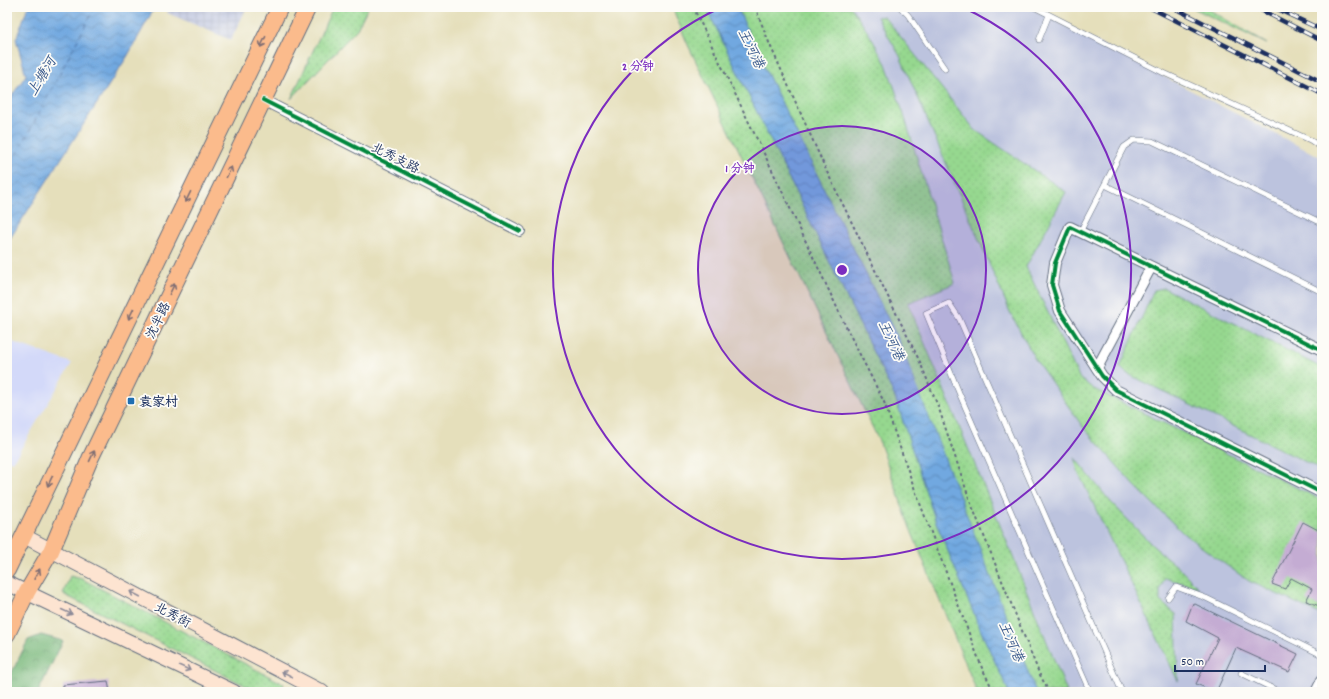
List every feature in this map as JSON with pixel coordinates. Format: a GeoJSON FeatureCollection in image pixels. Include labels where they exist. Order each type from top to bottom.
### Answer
{"type":"FeatureCollection","features":[{"type":"Feature","properties":{"kind":"main road","name":"沈半路"},"geometry":{"type":"LineString","coordinates":[[7,570],[280,7]]}},
{"type":"Feature","properties":{"kind":"main road","name":"沈半路"},"geometry":{"type":"LineString","coordinates":[[7,634],[27,592],[51,550],[90,459],[308,7]]}},
{"type":"Feature","properties":{"kind":"main road","name":"北秀街"},"geometry":{"type":"LineString","coordinates":[[24,536],[322,692]]}},
{"type":"Feature","properties":{"kind":"main road"},"geometry":{"type":"LineString","coordinates":[[7,583],[234,692]]}},
{"type":"Feature","properties":{"kind":"street","name":"北秀支路"},"geometry":{"type":"LineString","coordinates":[[263,100],[520,231]]}},
{"type":"Feature","properties":{"kind":"street"},"geometry":{"type":"LineString","coordinates":[[1322,350],[1070,227],[1055,263],[1052,285],[1060,311],[1102,376],[1116,390],[1322,493]]}},
{"type":"Feature","properties":{"kind":"street"},"geometry":{"type":"LineString","coordinates":[[1097,368],[1151,267]]}},
{"type":"Feature","properties":{"kind":"street"},"geometry":{"type":"LineString","coordinates":[[1316,692],[1322,680]]}},
{"type":"Feature","properties":{"kind":"lane"},"geometry":{"type":"LineString","coordinates":[[900,7],[908,15],[945,69]]}},
{"type":"Feature","properties":{"kind":"lane"},"geometry":{"type":"LineString","coordinates":[[1034,7],[1164,73],[1310,140],[1322,148]]}},
{"type":"Feature","properties":{"kind":"lane"},"geometry":{"type":"LineString","coordinates":[[1038,40],[1049,15]]}},
{"type":"Feature","properties":{"kind":"lane"},"geometry":{"type":"LineString","coordinates":[[1080,232],[1124,147],[1134,140],[1152,142],[1322,223]]}},
{"type":"Feature","properties":{"kind":"lane"},"geometry":{"type":"LineString","coordinates":[[1104,185],[1322,292]]}},
{"type":"Feature","properties":{"kind":"lane"},"geometry":{"type":"LineString","coordinates":[[1090,692],[966,409],[926,313],[950,303],[959,318],[1122,692]]}},
{"type":"Feature","properties":{"kind":"lane"},"geometry":{"type":"LineString","coordinates":[[1168,598],[1176,586],[1206,598],[1322,654]]}},
{"type":"Feature","properties":{"kind":"lane"},"geometry":{"type":"LineString","coordinates":[[1241,673],[1280,692]]}},
{"type":"Feature","properties":{"kind":"path"},"geometry":{"type":"LineString","coordinates":[[693,7],[772,170],[845,326],[884,402],[915,490],[979,660],[994,692]]}},
{"type":"Feature","properties":{"kind":"path"},"geometry":{"type":"LineString","coordinates":[[755,7],[770,45],[827,172],[920,362],[939,409],[970,501],[1049,692]]}},
{"type":"Feature","properties":{"kind":"shaded area"},"geometry":{"type":"Polygon","coordinates":[[[170,7],[247,7],[231,40],[167,13],[170,7]]]}},
{"type":"Feature","properties":{"kind":"shaded area"},"geometry":{"type":"Polygon","coordinates":[[[851,7],[1029,7],[1322,158],[1322,692],[1067,692],[908,302],[955,283],[886,64],[871,37],[851,7]]]}},
{"type":"Feature","properties":{"kind":"shaded area"},"geometry":{"type":"Polygon","coordinates":[[[7,340],[72,363],[13,462],[7,460],[7,340]]]}},
{"type":"Feature","properties":{"kind":"green space"},"geometry":{"type":"Polygon","coordinates":[[[333,7],[368,7],[357,29],[291,99],[333,7]]]}},
{"type":"Feature","properties":{"kind":"green space"},"geometry":{"type":"Polygon","coordinates":[[[672,7],[706,7],[895,397],[936,522],[983,636],[1009,692],[977,692],[910,528],[880,443],[688,45],[672,7]]]}},
{"type":"Feature","properties":{"kind":"green space"},"geometry":{"type":"Polygon","coordinates":[[[737,7],[851,7],[871,37],[886,64],[904,115],[955,283],[908,303],[1007,542],[1067,692],[1036,692],[1031,684],[899,341],[764,67],[737,7]]]}},
{"type":"Feature","properties":{"kind":"green space"},"geometry":{"type":"Polygon","coordinates":[[[1191,7],[1205,7],[1267,44],[1191,7]]]}},
{"type":"Feature","properties":{"kind":"green space"},"geometry":{"type":"Polygon","coordinates":[[[884,16],[975,130],[1066,192],[1026,267],[1080,379],[1094,389],[1322,500],[1322,615],[1249,581],[1183,533],[1135,486],[1083,427],[1035,359],[1010,312],[900,56],[877,17],[884,16]]]}},
{"type":"Feature","properties":{"kind":"green space"},"geometry":{"type":"Polygon","coordinates":[[[1164,288],[1322,368],[1322,470],[1126,373],[1120,367],[1154,290],[1164,288]]]}},
{"type":"Feature","properties":{"kind":"green space"},"geometry":{"type":"Polygon","coordinates":[[[1074,457],[1110,501],[1153,546],[1179,568],[1199,588],[1165,578],[1160,589],[1160,601],[1176,614],[1178,681],[1078,472],[1074,457]]]}},
{"type":"Feature","properties":{"kind":"green space"},"geometry":{"type":"Polygon","coordinates":[[[70,576],[82,579],[284,684],[280,692],[258,692],[63,594],[70,576]]]}},
{"type":"Feature","properties":{"kind":"green space"},"geometry":{"type":"Polygon","coordinates":[[[41,635],[63,641],[38,692],[7,692],[7,682],[28,640],[41,635]]]}},
{"type":"Feature","properties":{"kind":"water","name":"上塘河"},"geometry":{"type":"Polygon","coordinates":[[[28,7],[155,7],[127,57],[7,243],[7,103],[26,75],[16,39],[28,7]]]}},
{"type":"Feature","properties":{"kind":"water","name":"王河港"},"geometry":{"type":"Polygon","coordinates":[[[706,7],[737,7],[764,67],[899,341],[1036,692],[1009,692],[983,636],[936,522],[895,397],[706,7]]]}},
{"type":"Feature","properties":{"kind":"building"},"geometry":{"type":"Polygon","coordinates":[[[1303,522],[1322,532],[1322,607],[1306,601],[1312,589],[1291,578],[1285,589],[1272,584],[1303,522]]]}},
{"type":"Feature","properties":{"kind":"building"},"geometry":{"type":"Polygon","coordinates":[[[1193,603],[1298,654],[1289,672],[1236,648],[1216,692],[1196,684],[1218,638],[1186,621],[1193,603]]]}},
{"type":"Feature","properties":{"kind":"building"},"geometry":{"type":"Polygon","coordinates":[[[108,681],[110,692],[63,692],[63,685],[108,681]]]}},
{"type":"Feature","properties":{"kind":"ferry route"},"geometry":{"type":"LineString","coordinates":[[7,170],[28,134],[95,7]]}},
{"type":"Feature","properties":{"kind":"railway"},"geometry":{"type":"LineString","coordinates":[[1149,7],[1322,94]]}},
{"type":"Feature","properties":{"kind":"railway"},"geometry":{"type":"LineString","coordinates":[[1172,7],[1322,82]]}},
{"type":"Feature","properties":{"kind":"railway"},"geometry":{"type":"LineString","coordinates":[[1255,7],[1322,41]]}},
{"type":"Feature","properties":{"kind":"railway"},"geometry":{"type":"LineString","coordinates":[[1273,7],[1322,30]]}},
{"type":"Feature","properties":{"kind":"cycle path"},"geometry":{"type":"LineString","coordinates":[[263,100],[520,231]]}},
{"type":"Feature","properties":{"kind":"cycle path"},"geometry":{"type":"LineString","coordinates":[[1322,350],[1070,227],[1055,263],[1052,285],[1060,311],[1102,376],[1116,390],[1322,493]]}},
{"type":"Feature","properties":{"kind":"place","name":"袁家村"},"geometry":{"type":"Point","coordinates":[131,401]}}]}
